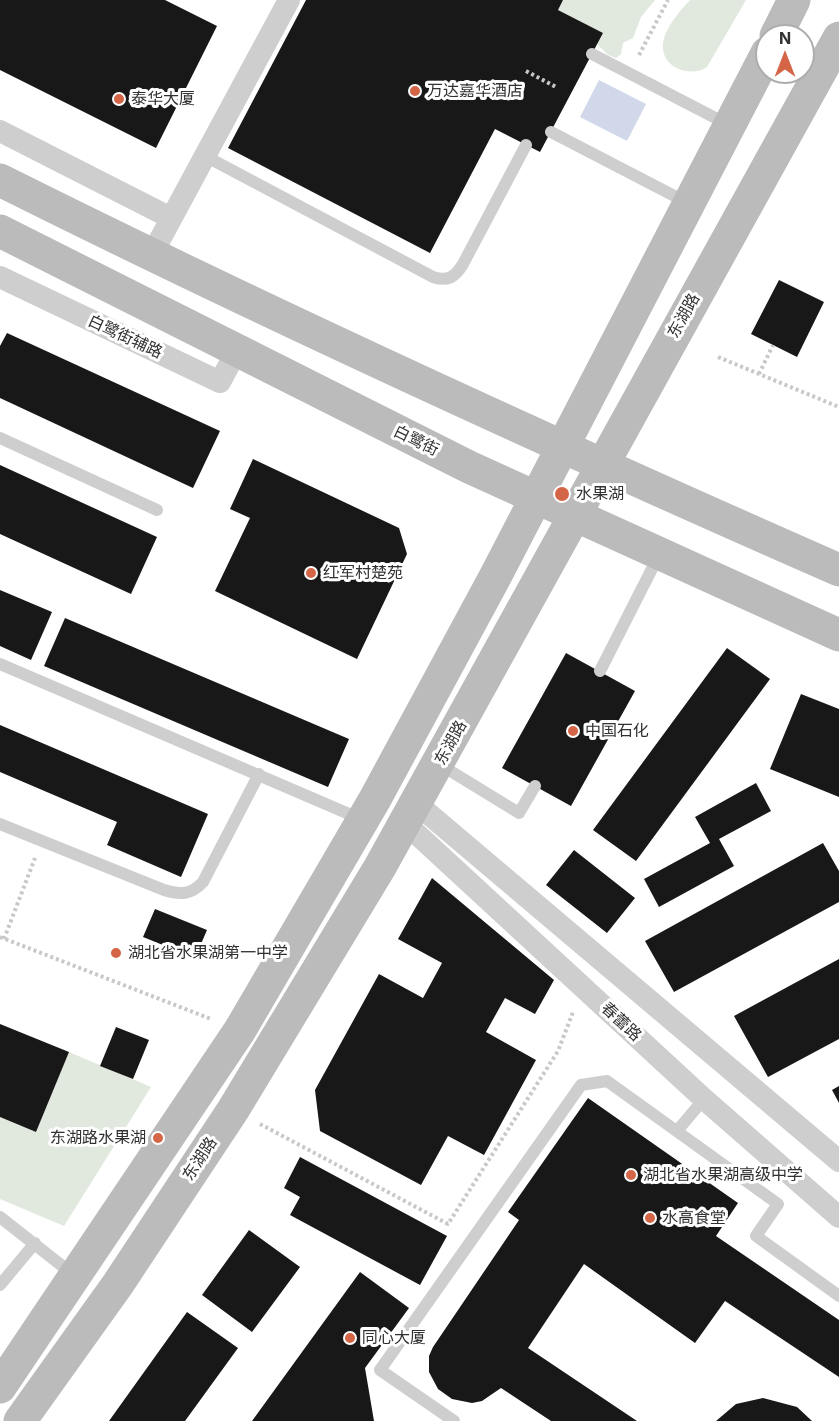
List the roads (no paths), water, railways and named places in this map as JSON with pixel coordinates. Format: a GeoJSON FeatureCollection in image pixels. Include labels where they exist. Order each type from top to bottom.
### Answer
{"type":"FeatureCollection","features":[{"type":"Feature","properties":{"kind":"main road"},"geometry":{"type":"LineString","coordinates":[[782,24],[794,0]]}},
{"type":"Feature","properties":{"kind":"main road","name":"东湖路"},"geometry":{"type":"LineString","coordinates":[[20,1421],[118,1284],[233,1110],[411,814],[839,38]]}},
{"type":"Feature","properties":{"kind":"main road"},"geometry":{"type":"LineString","coordinates":[[0,1387],[240,1030],[363,820],[535,498],[755,77]]}},
{"type":"Feature","properties":{"kind":"main road"},"geometry":{"type":"LineString","coordinates":[[0,180],[151,256],[562,446],[839,570]]}},
{"type":"Feature","properties":{"kind":"main road","name":"白鹭街"},"geometry":{"type":"LineString","coordinates":[[0,231],[236,352],[535,498],[839,635]]}},
{"type":"Feature","properties":{"kind":"street"},"geometry":{"type":"LineString","coordinates":[[151,256],[289,0]]}},
{"type":"Feature","properties":{"kind":"street"},"geometry":{"type":"LineString","coordinates":[[0,131],[171,218]]}},
{"type":"Feature","properties":{"kind":"street","name":"白鹭街辅路"},"geometry":{"type":"LineString","coordinates":[[1,279],[220,382],[236,352]]}},
{"type":"Feature","properties":{"kind":"street","name":"春蕾路"},"geometry":{"type":"LineString","coordinates":[[411,814],[583,986],[704,1099],[839,1217]]}},
{"type":"Feature","properties":{"kind":"street","name":"春蕾路"},"geometry":{"type":"LineString","coordinates":[[411,814],[839,1161]]}},
{"type":"Feature","properties":{"kind":"lane"},"geometry":{"type":"LineString","coordinates":[[592,54],[730,126]]}},
{"type":"Feature","properties":{"kind":"lane"},"geometry":{"type":"LineString","coordinates":[[551,132],[689,203]]}},
{"type":"Feature","properties":{"kind":"lane"},"geometry":{"type":"LineString","coordinates":[[205,156],[433,277],[447,279],[455,276],[463,264],[526,145]]}},
{"type":"Feature","properties":{"kind":"lane"},"geometry":{"type":"LineString","coordinates":[[0,438],[157,510]]}},
{"type":"Feature","properties":{"kind":"lane"},"geometry":{"type":"LineString","coordinates":[[600,671],[659,554]]}},
{"type":"Feature","properties":{"kind":"lane"},"geometry":{"type":"LineString","coordinates":[[0,664],[363,820]]}},
{"type":"Feature","properties":{"kind":"lane"},"geometry":{"type":"LineString","coordinates":[[439,764],[519,813],[535,786]]}},
{"type":"Feature","properties":{"kind":"lane"},"geometry":{"type":"LineString","coordinates":[[0,824],[164,890],[183,894],[190,892],[203,882],[259,774]]}},
{"type":"Feature","properties":{"kind":"lane"},"geometry":{"type":"LineString","coordinates":[[454,1421],[380,1370],[581,1085],[607,1081],[778,1204],[756,1236],[839,1296]]}},
{"type":"Feature","properties":{"kind":"lane"},"geometry":{"type":"LineString","coordinates":[[677,1131],[704,1099]]}},
{"type":"Feature","properties":{"kind":"lane"},"geometry":{"type":"LineString","coordinates":[[0,1217],[76,1276]]}},
{"type":"Feature","properties":{"kind":"lane"},"geometry":{"type":"LineString","coordinates":[[0,1286],[35,1244]]}},
{"type":"Feature","properties":{"kind":"water"},"geometry":{"type":"Polygon","coordinates":[[[599,80],[646,104],[627,141],[580,117],[599,80]]]}},
{"type":"Feature","properties":{"kind":"place","name":"万达嘉华酒店"},"geometry":{"type":"Point","coordinates":[415,91]}},
{"type":"Feature","properties":{"kind":"place","name":"泰华大厦"},"geometry":{"type":"Point","coordinates":[119,99]}},
{"type":"Feature","properties":{"kind":"place","name":"水果湖"},"geometry":{"type":"Point","coordinates":[562,494]}},
{"type":"Feature","properties":{"kind":"place","name":"红军村楚苑"},"geometry":{"type":"Point","coordinates":[311,573]}},
{"type":"Feature","properties":{"kind":"place","name":"中国石化"},"geometry":{"type":"Point","coordinates":[573,731]}},
{"type":"Feature","properties":{"kind":"place","name":"湖北省水果湖第一中学"},"geometry":{"type":"Point","coordinates":[116,953]}},
{"type":"Feature","properties":{"kind":"place","name":"东湖路水果湖"},"geometry":{"type":"Point","coordinates":[158,1138]}},
{"type":"Feature","properties":{"kind":"place","name":"湖北省水果湖高级中学"},"geometry":{"type":"Point","coordinates":[631,1175]}},
{"type":"Feature","properties":{"kind":"place","name":"水高食堂"},"geometry":{"type":"Point","coordinates":[650,1218]}},
{"type":"Feature","properties":{"kind":"place","name":"同心大厦"},"geometry":{"type":"Point","coordinates":[350,1338]}}]}
